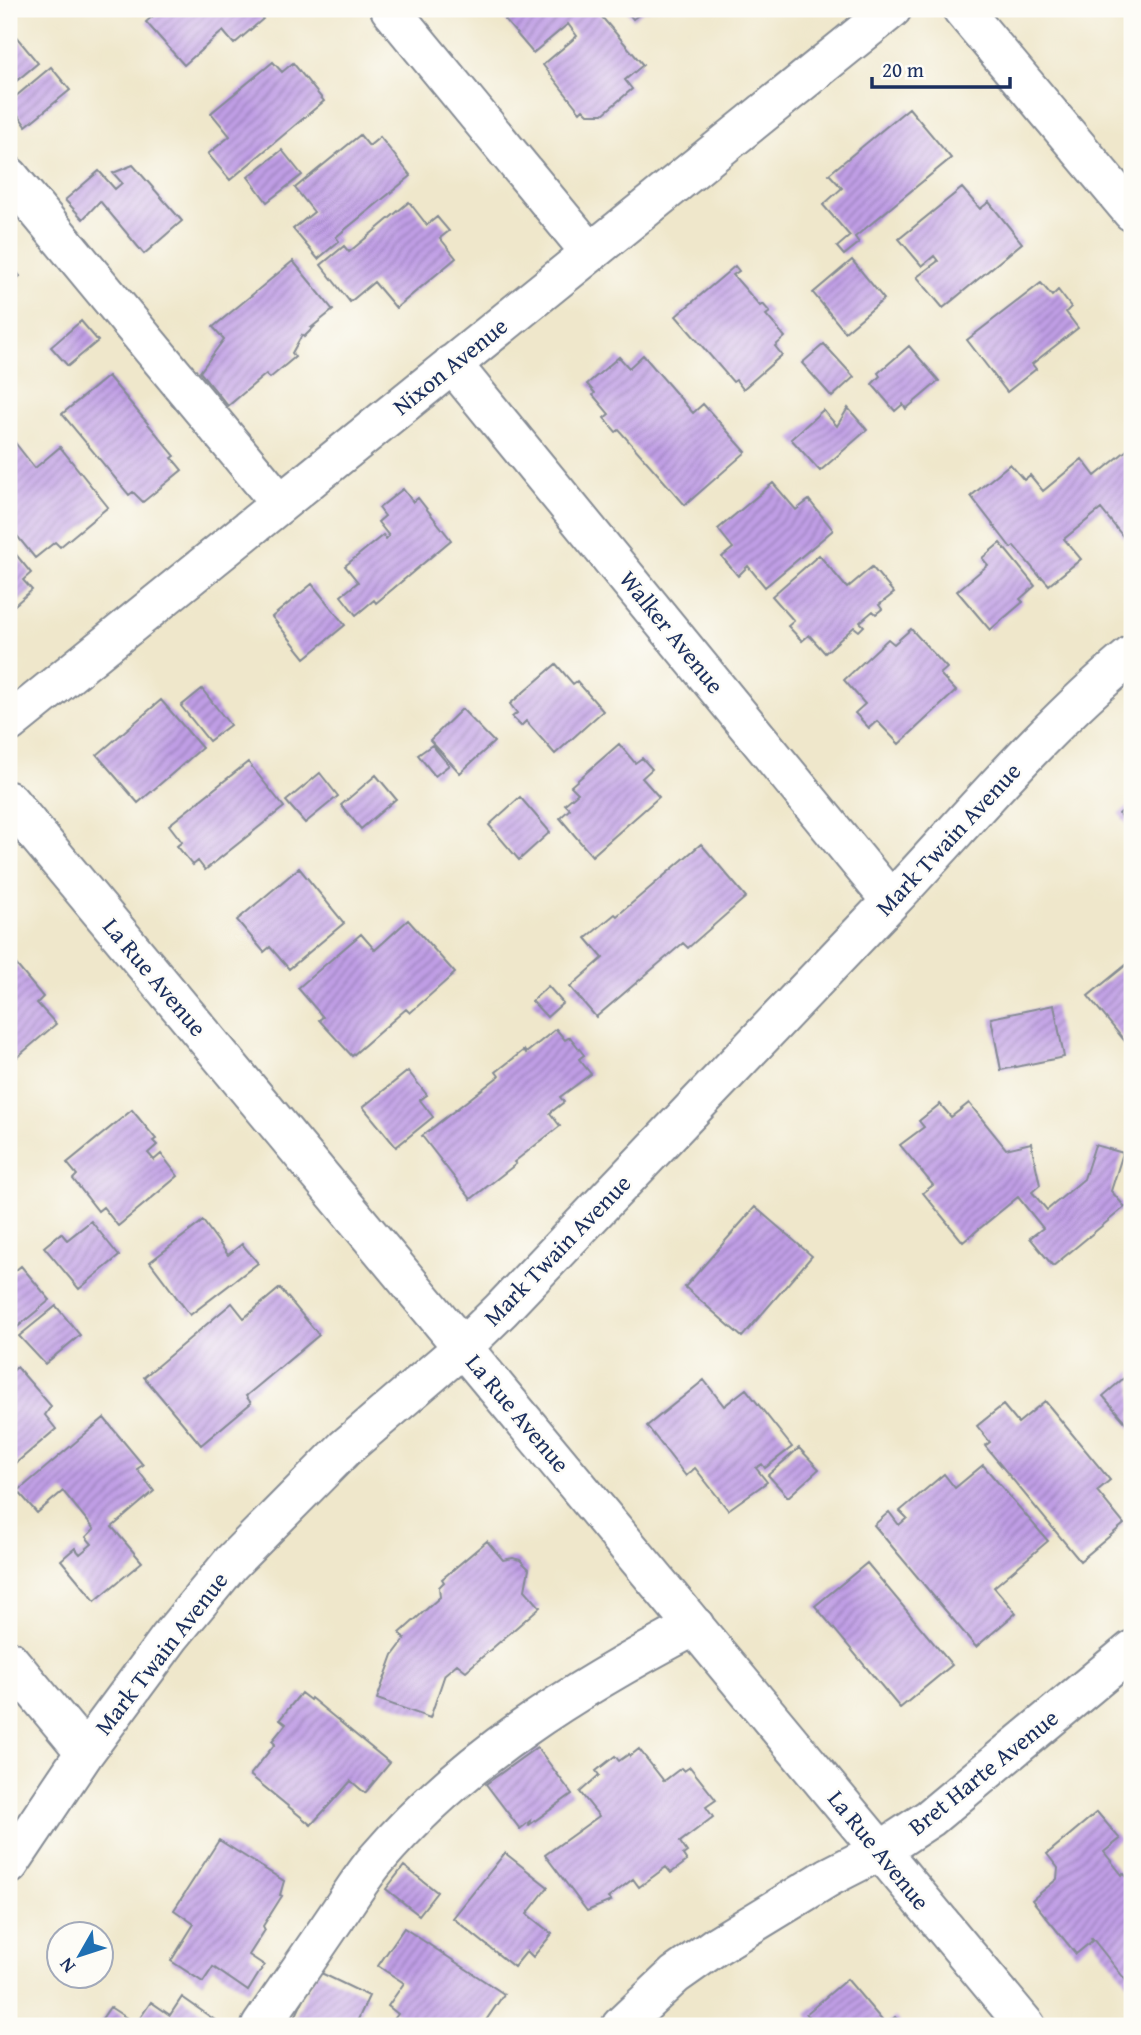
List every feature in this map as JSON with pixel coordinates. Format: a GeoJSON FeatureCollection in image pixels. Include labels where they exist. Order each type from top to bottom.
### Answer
{"type":"FeatureCollection","features":[{"type":"Feature","properties":{"kind":"street"},"geometry":{"type":"LineString","coordinates":[[390,9],[590,252]]}},
{"type":"Feature","properties":{"kind":"street"},"geometry":{"type":"LineString","coordinates":[[962,9],[1132,212]]}},
{"type":"Feature","properties":{"kind":"street","name":"Nixon Avenue"},"geometry":{"type":"LineString","coordinates":[[9,723],[888,10]]}},
{"type":"Feature","properties":{"kind":"street"},"geometry":{"type":"LineString","coordinates":[[9,176],[280,503]]}},
{"type":"Feature","properties":{"kind":"street","name":"Walker Avenue"},"geometry":{"type":"LineString","coordinates":[[452,364],[891,901]]}},
{"type":"Feature","properties":{"kind":"street","name":"Mark Twain Avenue"},"geometry":{"type":"LineString","coordinates":[[9,1865],[85,1752],[170,1637],[231,1563],[345,1448],[463,1347],[501,1310],[1066,715],[1132,655]]}},
{"type":"Feature","properties":{"kind":"street","name":"La Rue Avenue"},"geometry":{"type":"LineString","coordinates":[[9,801],[1026,2026]]}},
{"type":"Feature","properties":{"kind":"street"},"geometry":{"type":"LineString","coordinates":[[261,2026],[373,1863],[433,1799],[494,1749],[573,1694],[644,1652],[695,1626]]}},
{"type":"Feature","properties":{"kind":"street","name":"Bret Harte Avenue"},"geometry":{"type":"LineString","coordinates":[[621,2026],[675,1975],[716,1946],[829,1877],[880,1851],[930,1818],[1132,1650]]}},
{"type":"Feature","properties":{"kind":"street"},"geometry":{"type":"LineString","coordinates":[[9,1660],[85,1752]]}},
{"type":"Feature","properties":{"kind":"building"},"geometry":{"type":"Polygon","coordinates":[[[161,9],[254,9],[263,19],[234,44],[223,31],[184,65],[146,22],[161,9]]]}},
{"type":"Feature","properties":{"kind":"building"},"geometry":{"type":"Polygon","coordinates":[[[518,9],[595,9],[643,65],[625,80],[632,89],[603,114],[588,114],[583,109],[580,112],[543,65],[577,36],[568,24],[533,53],[505,20],[518,9]]]}},
{"type":"Feature","properties":{"kind":"building"},"geometry":{"type":"Polygon","coordinates":[[[625,9],[651,9],[633,19],[625,9]]]}},
{"type":"Feature","properties":{"kind":"building"},"geometry":{"type":"Polygon","coordinates":[[[9,28],[38,63],[9,87],[9,28]]]}},
{"type":"Feature","properties":{"kind":"building"},"geometry":{"type":"Polygon","coordinates":[[[273,62],[282,72],[293,63],[324,101],[230,180],[208,154],[230,136],[211,113],[273,62]]]}},
{"type":"Feature","properties":{"kind":"building"},"geometry":{"type":"Polygon","coordinates":[[[51,67],[70,90],[26,126],[9,102],[51,67]]]}},
{"type":"Feature","properties":{"kind":"building"},"geometry":{"type":"Polygon","coordinates":[[[909,108],[951,158],[855,237],[859,243],[844,255],[837,247],[850,236],[823,205],[842,188],[829,174],[909,108]]]}},
{"type":"Feature","properties":{"kind":"building"},"geometry":{"type":"Polygon","coordinates":[[[360,135],[369,146],[380,137],[411,176],[336,237],[339,241],[318,259],[293,229],[314,212],[295,188],[360,135]]]}},
{"type":"Feature","properties":{"kind":"building"},"geometry":{"type":"Polygon","coordinates":[[[282,150],[302,175],[267,202],[248,177],[282,150]]]}},
{"type":"Feature","properties":{"kind":"building"},"geometry":{"type":"Polygon","coordinates":[[[133,165],[182,221],[144,254],[100,201],[83,219],[65,200],[99,171],[115,189],[122,183],[113,173],[133,165]]]}},
{"type":"Feature","properties":{"kind":"building"},"geometry":{"type":"Polygon","coordinates":[[[962,188],[980,209],[989,202],[1022,243],[943,308],[917,277],[938,261],[934,256],[922,266],[899,239],[962,188]]]}},
{"type":"Feature","properties":{"kind":"building"},"geometry":{"type":"Polygon","coordinates":[[[409,202],[427,225],[437,217],[449,231],[440,238],[456,258],[396,308],[374,282],[350,302],[321,265],[344,246],[349,252],[409,202]]]}},
{"type":"Feature","properties":{"kind":"building"},"geometry":{"type":"Polygon","coordinates":[[[852,260],[884,299],[845,332],[813,293],[852,260]]]}},
{"type":"Feature","properties":{"kind":"building"},"geometry":{"type":"Polygon","coordinates":[[[293,261],[333,310],[304,337],[302,335],[292,353],[295,357],[270,378],[266,374],[228,406],[200,372],[224,339],[213,327],[293,261]]]}},
{"type":"Feature","properties":{"kind":"building"},"geometry":{"type":"Polygon","coordinates":[[[9,262],[20,276],[9,285],[9,262]]]}},
{"type":"Feature","properties":{"kind":"building"},"geometry":{"type":"Polygon","coordinates":[[[735,266],[739,271],[733,275],[760,306],[763,304],[770,312],[766,315],[785,337],[775,346],[782,355],[743,389],[736,380],[733,382],[676,316],[735,266]]]}},
{"type":"Feature","properties":{"kind":"building"},"geometry":{"type":"Polygon","coordinates":[[[1041,283],[1052,296],[1058,290],[1071,307],[1066,312],[1078,328],[1032,364],[1036,369],[1007,392],[967,340],[1041,283]]]}},
{"type":"Feature","properties":{"kind":"building"},"geometry":{"type":"Polygon","coordinates":[[[81,321],[98,341],[68,366],[51,347],[81,321]]]}},
{"type":"Feature","properties":{"kind":"building"},"geometry":{"type":"Polygon","coordinates":[[[824,344],[854,377],[832,397],[802,363],[824,344]]]}},
{"type":"Feature","properties":{"kind":"building"},"geometry":{"type":"Polygon","coordinates":[[[909,346],[939,381],[906,409],[903,404],[895,411],[872,384],[880,376],[878,373],[909,346]]]}},
{"type":"Feature","properties":{"kind":"building"},"geometry":{"type":"Polygon","coordinates":[[[643,355],[693,413],[703,404],[746,452],[685,505],[619,430],[616,432],[604,418],[609,414],[587,384],[619,357],[629,368],[643,355]]]}},
{"type":"Feature","properties":{"kind":"building"},"geometry":{"type":"Polygon","coordinates":[[[108,376],[175,456],[172,458],[182,470],[143,502],[133,492],[129,495],[62,414],[108,376]]]}},
{"type":"Feature","properties":{"kind":"building"},"geometry":{"type":"Polygon","coordinates":[[[848,408],[867,430],[820,471],[791,439],[823,410],[837,426],[848,408]]]}},
{"type":"Feature","properties":{"kind":"building"},"geometry":{"type":"Polygon","coordinates":[[[9,435],[35,468],[60,447],[108,507],[60,547],[55,542],[35,558],[9,526],[9,435]]]}},
{"type":"Feature","properties":{"kind":"building"},"geometry":{"type":"Polygon","coordinates":[[[1132,446],[1132,534],[1125,539],[1101,509],[1064,539],[1081,559],[1049,585],[1014,546],[1011,548],[971,496],[1010,464],[1024,480],[1030,475],[1043,491],[1082,459],[1095,476],[1132,446]]]}},
{"type":"Feature","properties":{"kind":"building"},"geometry":{"type":"Polygon","coordinates":[[[773,483],[796,510],[809,500],[833,530],[765,587],[748,566],[738,576],[722,557],[733,548],[718,529],[773,483]]]}},
{"type":"Feature","properties":{"kind":"building"},"geometry":{"type":"Polygon","coordinates":[[[403,489],[413,502],[418,498],[451,540],[376,603],[374,600],[356,615],[341,596],[358,582],[345,566],[383,535],[386,539],[389,536],[378,522],[385,516],[379,508],[403,489]]]}},
{"type":"Feature","properties":{"kind":"building"},"geometry":{"type":"Polygon","coordinates":[[[1000,543],[1035,586],[1020,599],[1023,602],[990,630],[957,591],[988,565],[982,558],[1000,543]]]}},
{"type":"Feature","properties":{"kind":"building"},"geometry":{"type":"Polygon","coordinates":[[[9,546],[31,573],[23,580],[32,590],[9,610],[9,546]]]}},
{"type":"Feature","properties":{"kind":"building"},"geometry":{"type":"Polygon","coordinates":[[[819,555],[847,588],[872,567],[894,593],[879,605],[882,609],[876,614],[873,611],[860,622],[864,626],[859,631],[854,627],[825,653],[809,635],[802,641],[788,626],[794,621],[772,596],[819,555]]]}},
{"type":"Feature","properties":{"kind":"building"},"geometry":{"type":"Polygon","coordinates":[[[312,584],[345,625],[305,658],[272,617],[312,584]]]}},
{"type":"Feature","properties":{"kind":"building"},"geometry":{"type":"Polygon","coordinates":[[[911,629],[947,668],[940,674],[956,691],[899,744],[877,721],[869,728],[855,713],[865,704],[844,680],[888,639],[894,644],[911,629]]]}},
{"type":"Feature","properties":{"kind":"building"},"geometry":{"type":"Polygon","coordinates":[[[556,664],[573,684],[577,681],[603,711],[555,754],[526,721],[521,726],[512,717],[517,713],[510,704],[556,664]]]}},
{"type":"Feature","properties":{"kind":"building"},"geometry":{"type":"Polygon","coordinates":[[[202,689],[230,725],[209,741],[181,706],[202,689]]]}},
{"type":"Feature","properties":{"kind":"building"},"geometry":{"type":"Polygon","coordinates":[[[161,700],[202,748],[138,803],[97,755],[161,700]]]}},
{"type":"Feature","properties":{"kind":"building"},"geometry":{"type":"Polygon","coordinates":[[[462,709],[494,742],[460,773],[430,740],[462,709]]]}},
{"type":"Feature","properties":{"kind":"building"},"geometry":{"type":"Polygon","coordinates":[[[619,744],[635,763],[642,758],[652,769],[642,778],[659,797],[592,856],[560,818],[570,809],[565,804],[578,793],[571,786],[619,744]]]}},
{"type":"Feature","properties":{"kind":"building"},"geometry":{"type":"Polygon","coordinates":[[[432,745],[449,765],[435,776],[418,755],[432,745]]]}},
{"type":"Feature","properties":{"kind":"building"},"geometry":{"type":"Polygon","coordinates":[[[248,762],[284,807],[205,870],[198,861],[193,865],[177,846],[182,842],[169,825],[248,762]]]}},
{"type":"Feature","properties":{"kind":"building"},"geometry":{"type":"Polygon","coordinates":[[[320,773],[338,796],[305,823],[286,801],[320,773]]]}},
{"type":"Feature","properties":{"kind":"building"},"geometry":{"type":"Polygon","coordinates":[[[376,775],[396,799],[361,829],[341,805],[376,775]]]}},
{"type":"Feature","properties":{"kind":"building"},"geometry":{"type":"Polygon","coordinates":[[[520,797],[550,832],[519,860],[489,825],[520,797]]]}},
{"type":"Feature","properties":{"kind":"building"},"geometry":{"type":"Polygon","coordinates":[[[1132,803],[1132,831],[1119,814],[1132,803]]]}},
{"type":"Feature","properties":{"kind":"building"},"geometry":{"type":"Polygon","coordinates":[[[701,844],[746,897],[688,948],[683,943],[596,1017],[570,987],[603,958],[586,938],[615,914],[617,916],[701,844]]]}},
{"type":"Feature","properties":{"kind":"building"},"geometry":{"type":"Polygon","coordinates":[[[299,868],[344,923],[289,969],[270,947],[264,952],[237,920],[299,868]]]}},
{"type":"Feature","properties":{"kind":"building"},"geometry":{"type":"Polygon","coordinates":[[[408,920],[455,973],[410,1013],[406,1009],[352,1056],[319,1020],[323,1017],[298,988],[361,934],[375,950],[408,920]]]}},
{"type":"Feature","properties":{"kind":"building"},"geometry":{"type":"Polygon","coordinates":[[[9,956],[43,997],[37,1003],[56,1024],[9,1064],[9,956]]]}},
{"type":"Feature","properties":{"kind":"building"},"geometry":{"type":"Polygon","coordinates":[[[1126,965],[1132,973],[1132,1050],[1088,996],[1126,965]]]}},
{"type":"Feature","properties":{"kind":"building"},"geometry":{"type":"Polygon","coordinates":[[[548,986],[563,1003],[547,1017],[532,1001],[548,986]]]}},
{"type":"Feature","properties":{"kind":"building"},"geometry":{"type":"Polygon","coordinates":[[[1054,1005],[1064,1057],[1001,1070],[991,1018],[1054,1005]]]}},
{"type":"Feature","properties":{"kind":"building"},"geometry":{"type":"Polygon","coordinates":[[[556,1029],[565,1040],[570,1037],[584,1055],[579,1059],[591,1074],[560,1097],[564,1102],[550,1113],[560,1126],[471,1199],[422,1136],[499,1076],[496,1072],[556,1029]]]}},
{"type":"Feature","properties":{"kind":"building"},"geometry":{"type":"Polygon","coordinates":[[[408,1071],[427,1095],[420,1100],[433,1117],[396,1147],[363,1107],[408,1071]]]}},
{"type":"Feature","properties":{"kind":"building"},"geometry":{"type":"Polygon","coordinates":[[[969,1103],[1006,1149],[1031,1143],[1040,1185],[1032,1192],[1047,1210],[1084,1179],[1095,1145],[1123,1153],[1111,1191],[1125,1207],[1053,1266],[1030,1238],[1043,1228],[1018,1197],[963,1242],[923,1193],[933,1185],[900,1145],[924,1127],[919,1121],[940,1104],[951,1117],[969,1103]]]}},
{"type":"Feature","properties":{"kind":"building"},"geometry":{"type":"Polygon","coordinates":[[[132,1110],[156,1139],[153,1141],[157,1145],[148,1153],[154,1160],[161,1154],[178,1176],[118,1226],[103,1207],[98,1211],[73,1179],[77,1175],[67,1163],[132,1110]]]}},
{"type":"Feature","properties":{"kind":"building"},"geometry":{"type":"Polygon","coordinates":[[[755,1207],[812,1256],[742,1337],[685,1287],[755,1207]]]}},
{"type":"Feature","properties":{"kind":"building"},"geometry":{"type":"Polygon","coordinates":[[[91,1221],[119,1256],[79,1289],[44,1247],[61,1233],[67,1240],[91,1221]]]}},
{"type":"Feature","properties":{"kind":"building"},"geometry":{"type":"Polygon","coordinates":[[[203,1221],[228,1255],[242,1244],[258,1263],[190,1315],[150,1262],[203,1221]]]}},
{"type":"Feature","properties":{"kind":"building"},"geometry":{"type":"Polygon","coordinates":[[[21,1266],[50,1300],[9,1334],[9,1276],[21,1266]]]}},
{"type":"Feature","properties":{"kind":"building"},"geometry":{"type":"Polygon","coordinates":[[[280,1288],[319,1335],[246,1396],[251,1403],[201,1445],[144,1377],[232,1303],[244,1318],[280,1288]]]}},
{"type":"Feature","properties":{"kind":"building"},"geometry":{"type":"Polygon","coordinates":[[[56,1306],[80,1335],[45,1364],[19,1336],[56,1306]]]}},
{"type":"Feature","properties":{"kind":"building"},"geometry":{"type":"Polygon","coordinates":[[[17,1367],[51,1406],[45,1415],[56,1429],[9,1469],[9,1374],[17,1367]]]}},
{"type":"Feature","properties":{"kind":"building"},"geometry":{"type":"Polygon","coordinates":[[[1132,1371],[1132,1430],[1103,1396],[1132,1371]]]}},
{"type":"Feature","properties":{"kind":"building"},"geometry":{"type":"Polygon","coordinates":[[[704,1380],[724,1406],[746,1389],[792,1447],[765,1468],[762,1464],[756,1468],[767,1482],[728,1510],[695,1468],[686,1476],[647,1426],[704,1380]]]}},
{"type":"Feature","properties":{"kind":"building"},"geometry":{"type":"Polygon","coordinates":[[[1045,1401],[1110,1480],[1097,1491],[1124,1524],[1080,1561],[985,1446],[990,1442],[977,1426],[1003,1405],[1018,1423],[1045,1401]]]}},
{"type":"Feature","properties":{"kind":"building"},"geometry":{"type":"Polygon","coordinates":[[[104,1418],[143,1465],[137,1469],[154,1491],[112,1527],[142,1562],[95,1601],[61,1560],[75,1548],[80,1554],[92,1544],[86,1537],[94,1529],[63,1491],[37,1513],[18,1491],[104,1418]]]}},
{"type":"Feature","properties":{"kind":"building"},"geometry":{"type":"Polygon","coordinates":[[[799,1448],[819,1469],[788,1497],[768,1475],[799,1448]]]}},
{"type":"Feature","properties":{"kind":"building"},"geometry":{"type":"Polygon","coordinates":[[[983,1465],[1048,1541],[994,1587],[1016,1613],[976,1647],[874,1525],[889,1512],[899,1525],[907,1518],[900,1511],[944,1474],[955,1488],[983,1465]]]}},
{"type":"Feature","properties":{"kind":"building"},"geometry":{"type":"Polygon","coordinates":[[[487,1541],[503,1560],[520,1560],[529,1569],[525,1590],[540,1607],[466,1671],[457,1664],[445,1674],[430,1718],[377,1699],[393,1655],[405,1639],[400,1633],[440,1597],[439,1587],[444,1582],[442,1579],[487,1541]]]}},
{"type":"Feature","properties":{"kind":"building"},"geometry":{"type":"Polygon","coordinates":[[[867,1563],[952,1665],[900,1708],[815,1606],[867,1563]]]}},
{"type":"Feature","properties":{"kind":"building"},"geometry":{"type":"Polygon","coordinates":[[[301,1693],[310,1700],[311,1698],[390,1763],[365,1793],[351,1781],[311,1825],[250,1775],[275,1744],[272,1741],[286,1724],[280,1719],[301,1693]]]}},
{"type":"Feature","properties":{"kind":"building"},"geometry":{"type":"Polygon","coordinates":[[[537,1747],[572,1794],[520,1829],[486,1784],[537,1747]]]}},
{"type":"Feature","properties":{"kind":"building"},"geometry":{"type":"Polygon","coordinates":[[[639,1749],[664,1781],[681,1768],[684,1771],[690,1767],[716,1800],[706,1807],[713,1817],[680,1842],[687,1852],[683,1855],[687,1861],[671,1873],[666,1867],[639,1887],[633,1879],[608,1898],[611,1901],[587,1911],[545,1855],[599,1816],[580,1792],[599,1775],[596,1771],[615,1756],[619,1761],[639,1749]]]}},
{"type":"Feature","properties":{"kind":"building"},"geometry":{"type":"Polygon","coordinates":[[[1097,1812],[1120,1839],[1104,1852],[1122,1875],[1123,1873],[1132,1882],[1132,1988],[1092,1938],[1092,1941],[1076,1954],[1032,1900],[1057,1879],[1058,1868],[1047,1854],[1097,1812]]]}},
{"type":"Feature","properties":{"kind":"building"},"geometry":{"type":"Polygon","coordinates":[[[219,1840],[284,1881],[280,1895],[282,1896],[249,1955],[264,1965],[248,1991],[213,1967],[203,1982],[171,1961],[194,1924],[174,1910],[219,1840]]]}},
{"type":"Feature","properties":{"kind":"building"},"geometry":{"type":"Polygon","coordinates":[[[505,1853],[548,1887],[527,1914],[552,1934],[533,1957],[527,1951],[514,1967],[453,1918],[505,1853]]]}},
{"type":"Feature","properties":{"kind":"building"},"geometry":{"type":"Polygon","coordinates":[[[404,1866],[437,1892],[419,1915],[386,1889],[404,1866]]]}},
{"type":"Feature","properties":{"kind":"building"},"geometry":{"type":"Polygon","coordinates":[[[404,1928],[504,1994],[482,2026],[389,2026],[398,2014],[388,2006],[404,1983],[378,1966],[404,1928]]]}},
{"type":"Feature","properties":{"kind":"building"},"geometry":{"type":"Polygon","coordinates":[[[317,1971],[369,1996],[355,2026],[291,2026],[317,1971]]]}},
{"type":"Feature","properties":{"kind":"building"},"geometry":{"type":"Polygon","coordinates":[[[847,1979],[886,2025],[895,2017],[903,2026],[816,2026],[806,2014],[847,1979]]]}},
{"type":"Feature","properties":{"kind":"building"},"geometry":{"type":"Polygon","coordinates":[[[182,1997],[219,2023],[216,2026],[97,2026],[110,2007],[136,2024],[151,2002],[170,2015],[182,1997]]]}}]}
